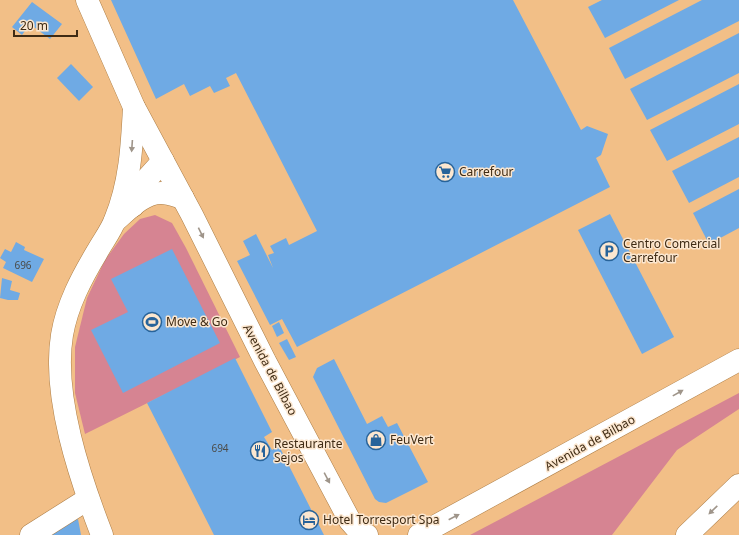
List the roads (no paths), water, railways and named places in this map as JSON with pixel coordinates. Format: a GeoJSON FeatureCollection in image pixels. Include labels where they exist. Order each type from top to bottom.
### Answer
{"type":"FeatureCollection","features":[{"type":"Feature","properties":{"kind":"main road","name":"Avenida de Bilbao"},"geometry":{"type":"LineString","coordinates":[[86,0],[134,107],[183,198],[265,361],[347,515],[358,530],[367,535]]}},
{"type":"Feature","properties":{"kind":"main road"},"geometry":{"type":"LineString","coordinates":[[102,535],[88,499],[66,418],[60,378],[62,335],[71,303],[87,269],[115,221],[130,167],[134,107]]}},
{"type":"Feature","properties":{"kind":"main road"},"geometry":{"type":"LineString","coordinates":[[133,206],[144,182],[163,161]]}},
{"type":"Feature","properties":{"kind":"main road"},"geometry":{"type":"LineString","coordinates":[[115,221],[133,206],[153,194],[162,193],[183,198]]}},
{"type":"Feature","properties":{"kind":"main road","name":"Avenida de Bilbao"},"geometry":{"type":"LineString","coordinates":[[419,535],[739,360]]}},
{"type":"Feature","properties":{"kind":"main road"},"geometry":{"type":"LineString","coordinates":[[687,535],[739,485]]}},
{"type":"Feature","properties":{"kind":"main road"},"geometry":{"type":"LineString","coordinates":[[31,535],[88,499]]}},
{"type":"Feature","properties":{"kind":"place","name":"Carrefour"},"geometry":{"type":"Point","coordinates":[445,172]}},
{"type":"Feature","properties":{"kind":"place","name":"Centro Comercial Carrefour"},"geometry":{"type":"Point","coordinates":[609,251]}},
{"type":"Feature","properties":{"kind":"place","name":"Move & Go"},"geometry":{"type":"Point","coordinates":[152,322]}},
{"type":"Feature","properties":{"kind":"place","name":"FeuVert"},"geometry":{"type":"Point","coordinates":[376,440]}},
{"type":"Feature","properties":{"kind":"place","name":"Restaurante Sejos"},"geometry":{"type":"Point","coordinates":[260,451]}},
{"type":"Feature","properties":{"kind":"place","name":"Hotel Torresport Spa"},"geometry":{"type":"Point","coordinates":[309,520]}}]}
